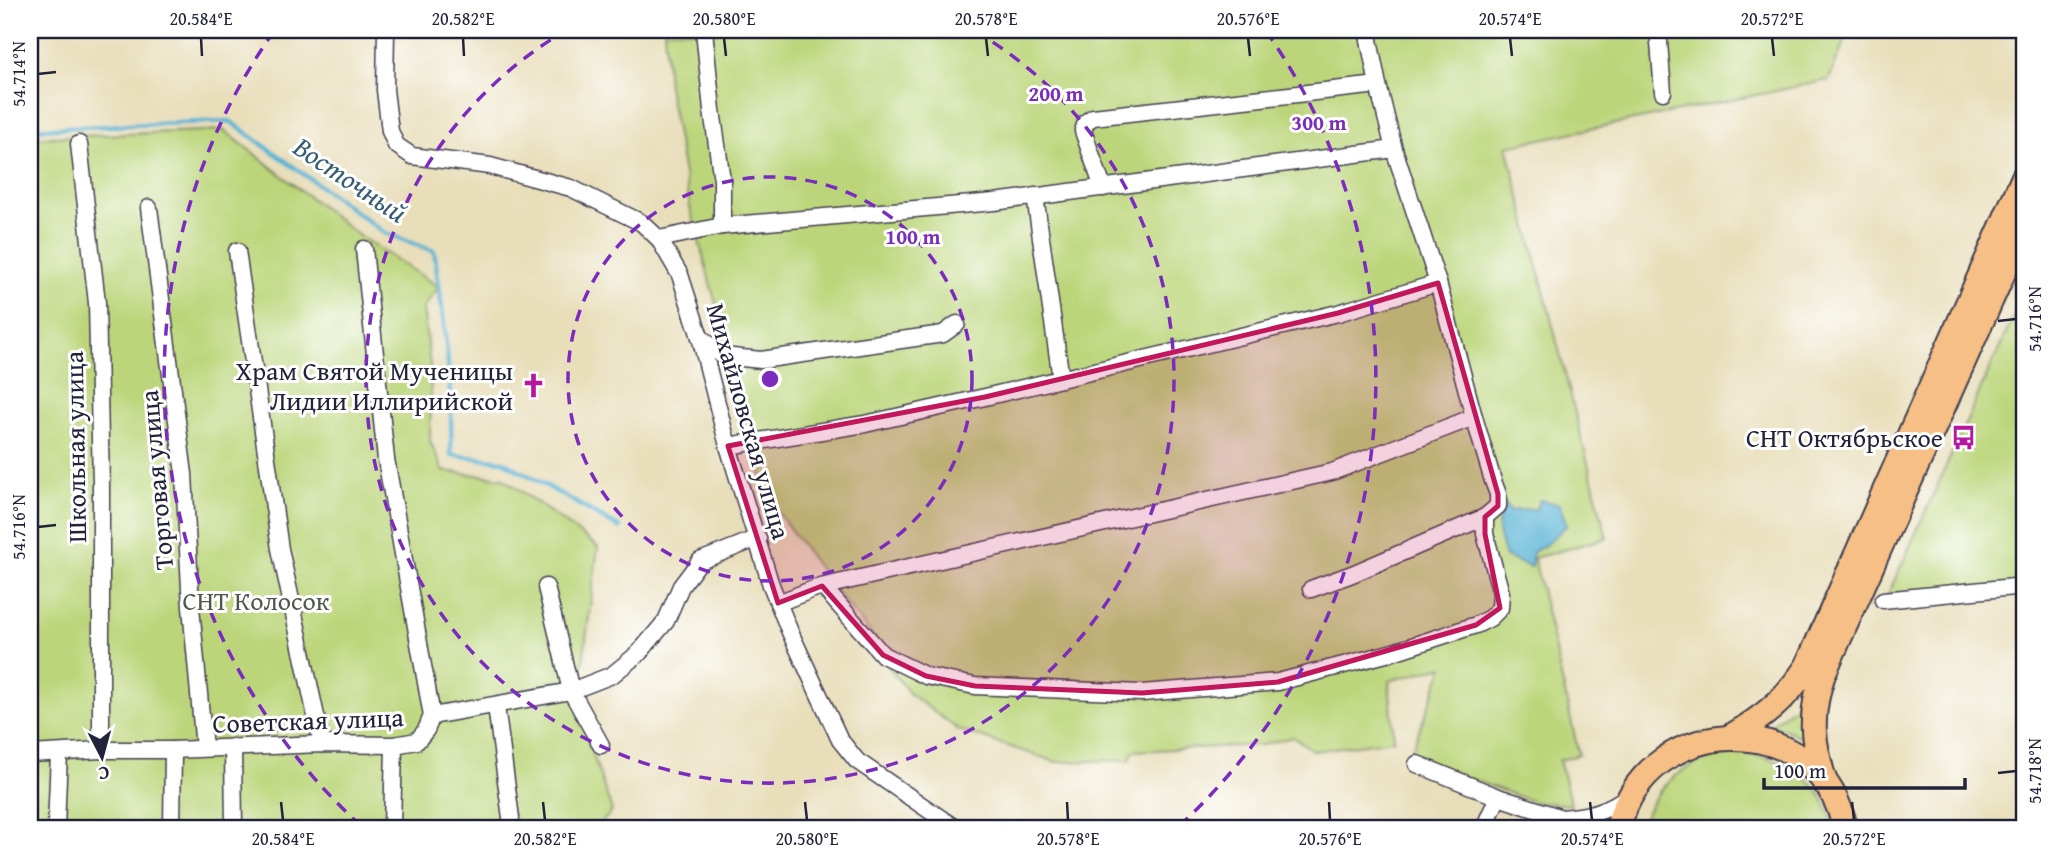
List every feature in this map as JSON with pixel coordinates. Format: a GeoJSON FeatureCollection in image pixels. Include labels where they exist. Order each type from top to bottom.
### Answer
{"type":"FeatureCollection","features":[{"type":"Feature","properties":{"kind":"main road"},"geometry":{"type":"LineString","coordinates":[[1730,737],[1781,702],[1807,667],[2024,177]]}},
{"type":"Feature","properties":{"kind":"main road"},"geometry":{"type":"LineString","coordinates":[[1845,828],[1839,808],[1825,783],[1816,751],[1813,717],[1817,694],[2024,226]]}},
{"type":"Feature","properties":{"kind":"main road"},"geometry":{"type":"LineString","coordinates":[[1618,828],[1633,792],[1651,769],[1674,752],[1701,741],[1730,737],[1752,738],[1780,747],[1805,762],[1825,783]]}},
{"type":"Feature","properties":{"kind":"street"},"geometry":{"type":"LineString","coordinates":[[386,30],[385,90],[390,131],[396,145],[412,156],[490,166],[571,188],[642,223],[659,239],[722,226],[1035,196],[1394,149]]}},
{"type":"Feature","properties":{"kind":"street"},"geometry":{"type":"LineString","coordinates":[[704,30],[722,180],[722,226]]}},
{"type":"Feature","properties":{"kind":"street"},"geometry":{"type":"LineString","coordinates":[[1311,589],[1485,517],[1498,506],[1498,494],[1438,283],[1394,149],[1367,30]]}},
{"type":"Feature","properties":{"kind":"street"},"geometry":{"type":"LineString","coordinates":[[1658,30],[1663,92]]}},
{"type":"Feature","properties":{"kind":"street"},"geometry":{"type":"LineString","coordinates":[[1103,188],[1083,131],[1086,121],[1093,117],[1378,85]]}},
{"type":"Feature","properties":{"kind":"street","name":"Школьная улица"},"geometry":{"type":"LineString","coordinates":[[79,144],[97,303],[101,485],[101,750]]}},
{"type":"Feature","properties":{"kind":"street"},"geometry":{"type":"LineString","coordinates":[[1035,196],[1061,379]]}},
{"type":"Feature","properties":{"kind":"street","name":"Торговая улица"},"geometry":{"type":"LineString","coordinates":[[149,208],[184,474],[191,607],[204,748]]}},
{"type":"Feature","properties":{"kind":"street","name":"Михайловская улица"},"geometry":{"type":"LineString","coordinates":[[659,239],[680,275],[701,337],[728,446],[771,585],[840,740],[858,761],[955,828]]}},
{"type":"Feature","properties":{"kind":"street"},"geometry":{"type":"LineString","coordinates":[[364,249],[386,458],[432,716]]}},
{"type":"Feature","properties":{"kind":"street"},"geometry":{"type":"LineString","coordinates":[[237,251],[281,549],[322,744]]}},
{"type":"Feature","properties":{"kind":"street"},"geometry":{"type":"LineString","coordinates":[[728,446],[865,424],[1338,313],[1438,283]]}},
{"type":"Feature","properties":{"kind":"street"},"geometry":{"type":"LineString","coordinates":[[701,337],[723,356],[761,360],[943,334],[957,324]]}},
{"type":"Feature","properties":{"kind":"street"},"geometry":{"type":"LineString","coordinates":[[779,603],[823,587],[1332,472],[1474,417]]}},
{"type":"Feature","properties":{"kind":"street"},"geometry":{"type":"LineString","coordinates":[[823,587],[883,655],[926,676],[975,687],[1142,693],[1278,682],[1390,653],[1490,618],[1500,608],[1501,593],[1485,534],[1485,517]]}},
{"type":"Feature","properties":{"kind":"street","name":"Советская улица"},"geometry":{"type":"LineString","coordinates":[[30,754],[322,744],[394,745],[417,741],[432,716],[571,691],[612,675],[639,653],[666,621],[681,586],[700,561],[758,538]]}},
{"type":"Feature","properties":{"kind":"street"},"geometry":{"type":"LineString","coordinates":[[546,586],[571,691],[601,744]]}},
{"type":"Feature","properties":{"kind":"street"},"geometry":{"type":"LineString","coordinates":[[1883,600],[2024,586]]}},
{"type":"Feature","properties":{"kind":"street"},"geometry":{"type":"LineString","coordinates":[[496,706],[511,818]]}},
{"type":"Feature","properties":{"kind":"street"},"geometry":{"type":"LineString","coordinates":[[392,828],[394,745]]}},
{"type":"Feature","properties":{"kind":"street"},"geometry":{"type":"LineString","coordinates":[[233,747],[234,828]]}},
{"type":"Feature","properties":{"kind":"street"},"geometry":{"type":"LineString","coordinates":[[172,828],[173,750]]}},
{"type":"Feature","properties":{"kind":"street"},"geometry":{"type":"LineString","coordinates":[[56,828],[59,753]]}},
{"type":"Feature","properties":{"kind":"street"},"geometry":{"type":"LineString","coordinates":[[1417,764],[1498,797],[1562,818],[1579,828]]}},
{"type":"Feature","properties":{"kind":"street"},"geometry":{"type":"LineString","coordinates":[[1562,818],[1597,813],[1617,804],[1633,792]]}},
{"type":"Feature","properties":{"kind":"street"},"geometry":{"type":"LineString","coordinates":[[1484,828],[1498,797]]}},
{"type":"Feature","properties":{"kind":"highlighted area"},"geometry":{"type":"Polygon","coordinates":[[[1438,283],[1498,494],[1498,506],[1485,517],[1485,534],[1500,608],[1476,625],[1278,682],[1142,693],[975,686],[926,676],[883,655],[822,586],[778,603],[728,446],[985,397],[1338,313],[1438,283]]]}},
{"type":"Feature","properties":{"kind":"green space"},"geometry":{"type":"Polygon","coordinates":[[[664,30],[1849,30],[1829,80],[1507,146],[1607,538],[1534,558],[1579,755],[1559,760],[1571,805],[1534,802],[1459,775],[1411,752],[1444,666],[1389,681],[1394,740],[1314,751],[1293,737],[1261,745],[1134,751],[1129,760],[1056,762],[959,730],[910,694],[891,671],[876,640],[768,499],[690,207],[668,86],[664,30]]]}},
{"type":"Feature","properties":{"kind":"green space","name":"СНТ Колосок"},"geometry":{"type":"Polygon","coordinates":[[[224,130],[359,236],[439,287],[423,308],[431,374],[430,441],[443,471],[503,478],[598,547],[577,708],[612,811],[597,828],[30,828],[30,138],[224,130]]]}},
{"type":"Feature","properties":{"kind":"green space"},"geometry":{"type":"Polygon","coordinates":[[[2024,293],[2024,587],[1887,597],[2024,293]]]}},
{"type":"Feature","properties":{"kind":"green space"},"geometry":{"type":"Polygon","coordinates":[[[1808,689],[1803,738],[1782,728],[1769,726],[1793,708],[1808,689]]]}},
{"type":"Feature","properties":{"kind":"green space"},"geometry":{"type":"Polygon","coordinates":[[[1735,753],[1772,760],[1795,770],[1822,797],[1836,828],[1641,828],[1655,798],[1676,776],[1702,761],[1735,753]]]}},
{"type":"Feature","properties":{"kind":"water"},"geometry":{"type":"Polygon","coordinates":[[[1540,500],[1559,504],[1567,525],[1544,546],[1533,552],[1531,567],[1505,557],[1498,525],[1506,504],[1509,511],[1536,509],[1540,500]]]}},
{"type":"Feature","properties":{"kind":"waterway","name":"Восточный"},"geometry":{"type":"LineString","coordinates":[[30,129],[230,121],[385,233],[434,251],[449,378],[451,455],[503,461],[620,528]]}},
{"type":"Feature","properties":{"kind":"place","name":"Храм Святой Мученицы Лидии Иллирийской"},"geometry":{"type":"Point","coordinates":[533,385]}},
{"type":"Feature","properties":{"kind":"place","name":"СНТ Октябрьское"},"geometry":{"type":"Point","coordinates":[1963,437]}}]}
